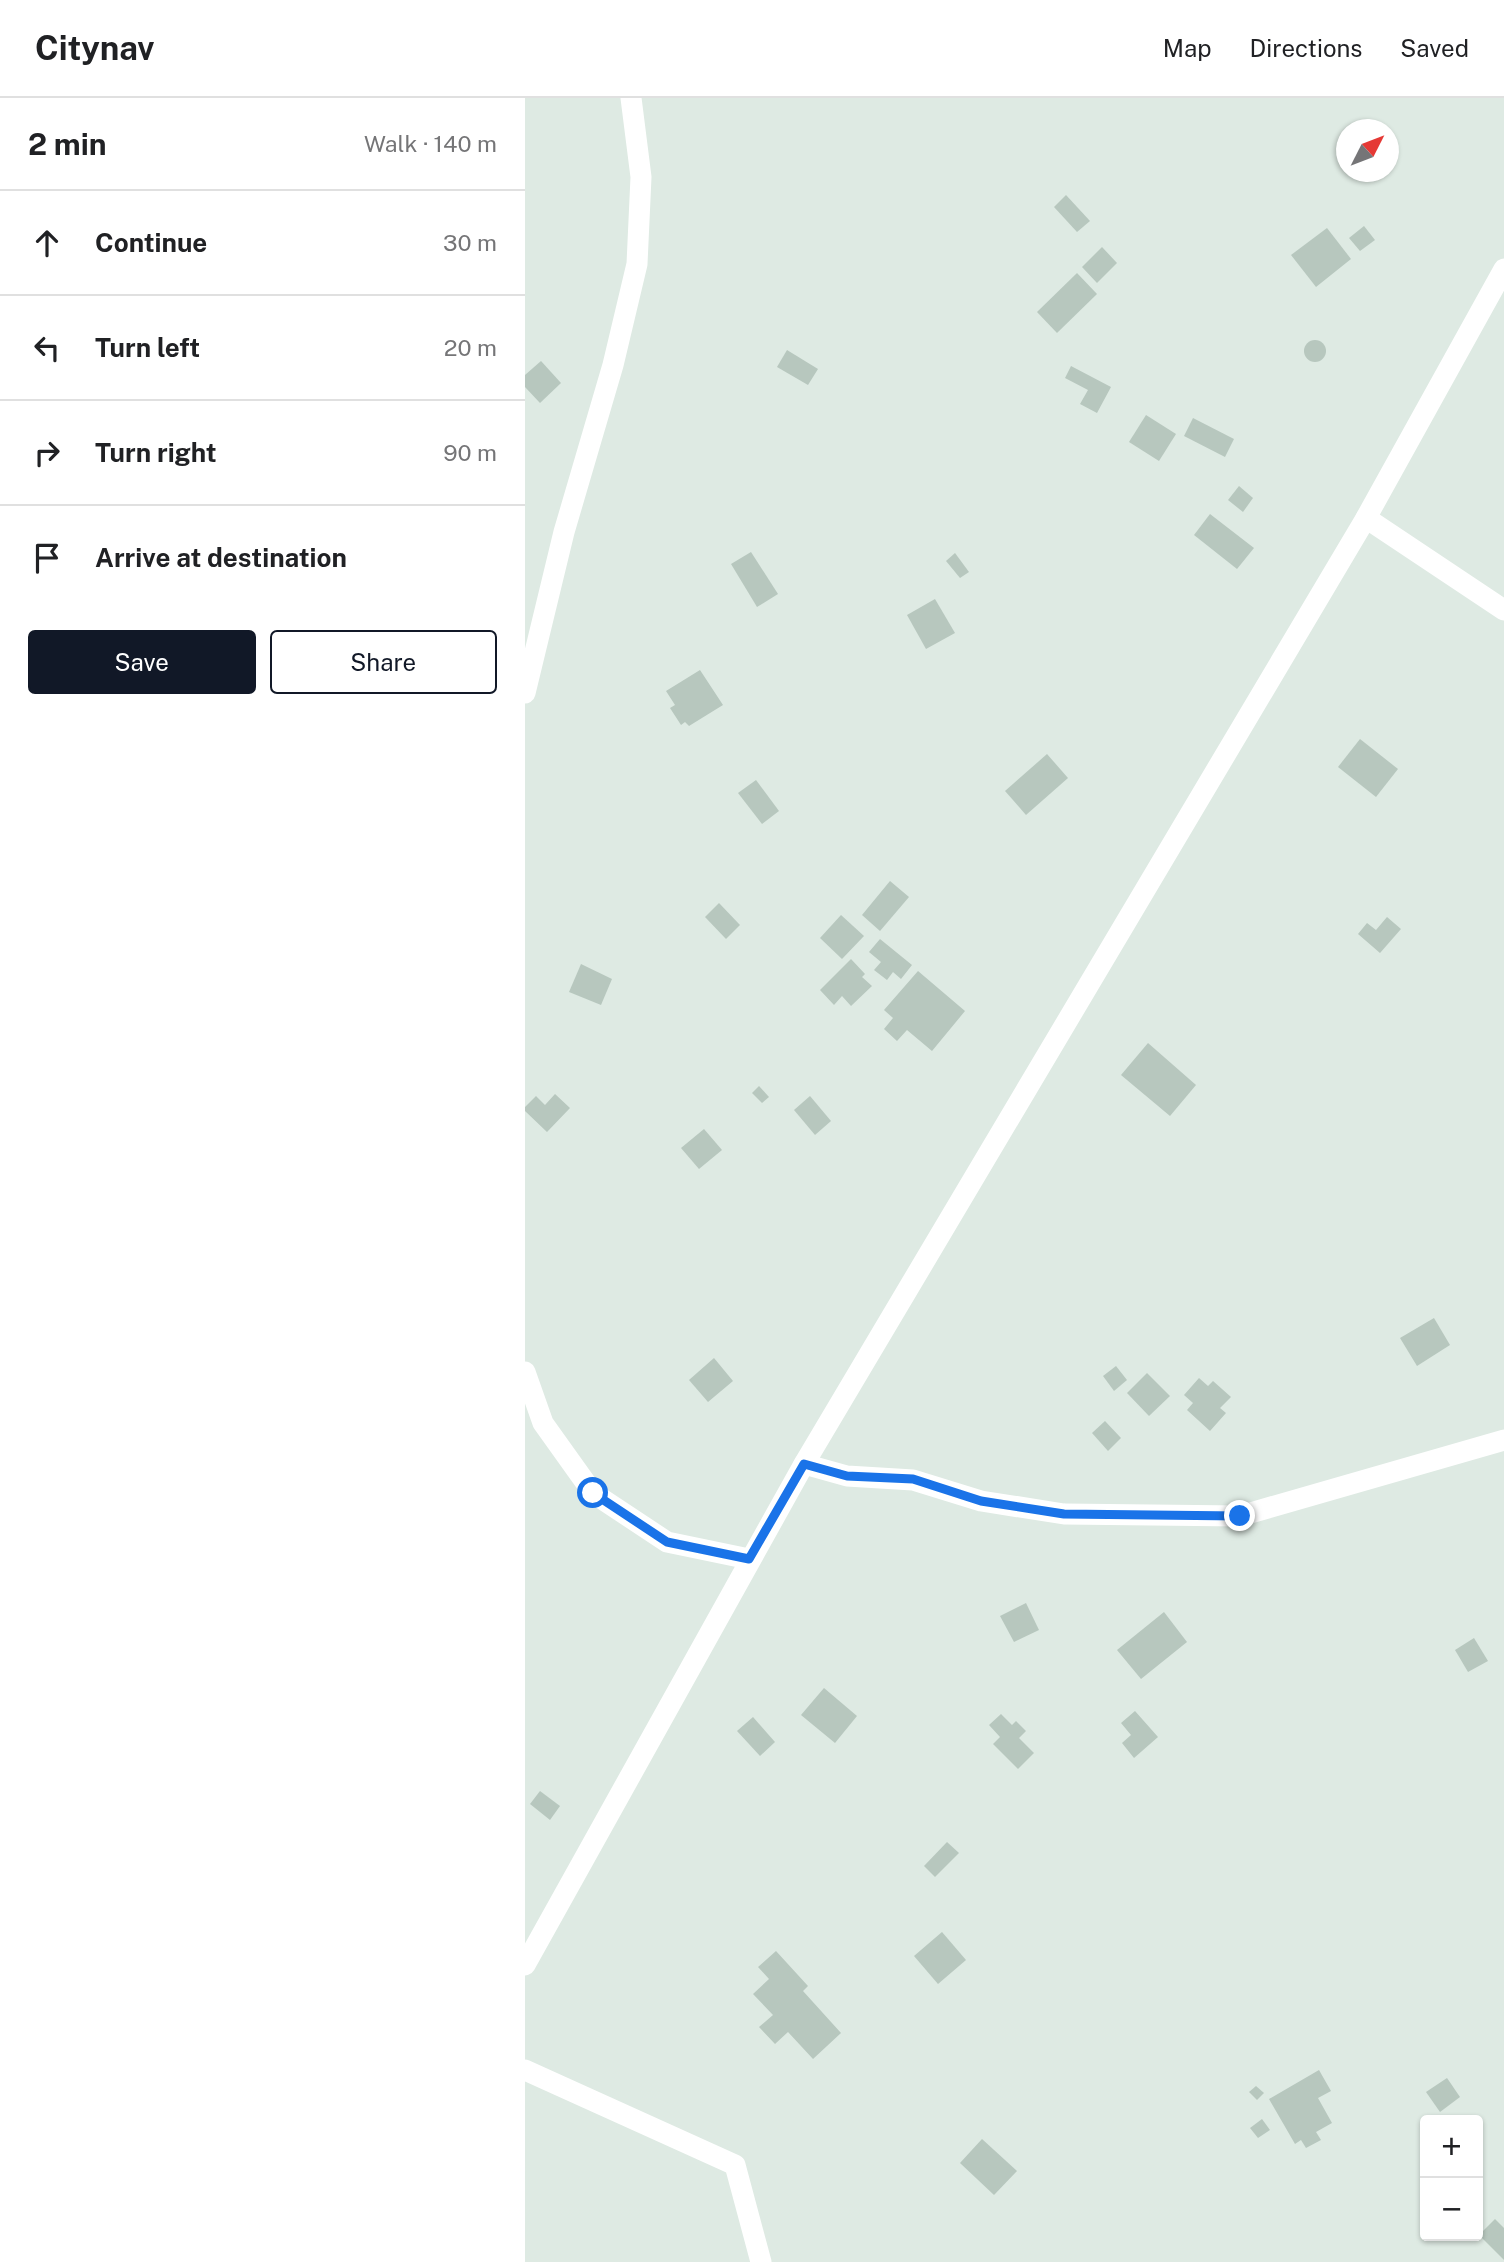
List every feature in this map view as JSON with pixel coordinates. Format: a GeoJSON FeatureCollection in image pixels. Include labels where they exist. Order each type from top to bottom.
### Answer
{"type":"FeatureCollection","features":[{"type":"Feature","properties":{"kind":"street"},"geometry":{"type":"LineString","coordinates":[[525,693],[564,532],[613,365],[637,264],[641,177],[631,98]]}},
{"type":"Feature","properties":{"kind":"street"},"geometry":{"type":"LineString","coordinates":[[525,1965],[749,1559],[1366,518],[1504,269]]}},
{"type":"Feature","properties":{"kind":"street"},"geometry":{"type":"LineString","coordinates":[[1366,518],[1504,610]]}},
{"type":"Feature","properties":{"kind":"street"},"geometry":{"type":"LineString","coordinates":[[525,1372],[543,1423],[593,1493],[667,1542],[749,1559]]}},
{"type":"Feature","properties":{"kind":"street"},"geometry":{"type":"LineString","coordinates":[[804,1464],[847,1476],[913,1479],[981,1501],[1064,1514],[1240,1516],[1504,1440]]}},
{"type":"Feature","properties":{"kind":"street"},"geometry":{"type":"LineString","coordinates":[[525,2070],[735,2165],[761,2262]]}},
{"type":"Feature","properties":{"kind":"building"},"geometry":{"type":"Polygon","coordinates":[[[1066,195],[1090,221],[1077,232],[1054,207],[1066,195]]]}},
{"type":"Feature","properties":{"kind":"building"},"geometry":{"type":"Polygon","coordinates":[[[1364,226],[1375,240],[1360,251],[1349,238],[1364,226]]]}},
{"type":"Feature","properties":{"kind":"building"},"geometry":{"type":"Polygon","coordinates":[[[1327,228],[1351,259],[1316,287],[1291,255],[1327,228]]]}},
{"type":"Feature","properties":{"kind":"building"},"geometry":{"type":"Polygon","coordinates":[[[1102,247],[1117,263],[1097,283],[1082,267],[1102,247]]]}},
{"type":"Feature","properties":{"kind":"building"},"geometry":{"type":"Polygon","coordinates":[[[1077,273],[1097,294],[1057,333],[1037,312],[1077,273]]]}},
{"type":"Feature","properties":{"kind":"building"},"geometry":{"type":"Polygon","coordinates":[[[1315,340],[1323,343],[1326,351],[1323,359],[1315,362],[1307,359],[1304,351],[1307,343],[1315,340]]]}},
{"type":"Feature","properties":{"kind":"building"},"geometry":{"type":"Polygon","coordinates":[[[787,350],[818,369],[808,385],[777,367],[787,350]]]}},
{"type":"Feature","properties":{"kind":"building"},"geometry":{"type":"Polygon","coordinates":[[[541,361],[561,383],[540,403],[525,387],[525,375],[541,361]]]}},
{"type":"Feature","properties":{"kind":"building"},"geometry":{"type":"Polygon","coordinates":[[[1071,366],[1111,387],[1097,413],[1080,404],[1088,390],[1065,378],[1071,366]]]}},
{"type":"Feature","properties":{"kind":"building"},"geometry":{"type":"Polygon","coordinates":[[[1146,415],[1176,434],[1159,461],[1129,442],[1146,415]]]}},
{"type":"Feature","properties":{"kind":"building"},"geometry":{"type":"Polygon","coordinates":[[[1193,418],[1234,439],[1225,457],[1184,436],[1193,418]]]}},
{"type":"Feature","properties":{"kind":"building"},"geometry":{"type":"Polygon","coordinates":[[[1239,486],[1253,498],[1243,512],[1228,500],[1239,486]]]}},
{"type":"Feature","properties":{"kind":"building"},"geometry":{"type":"Polygon","coordinates":[[[1210,514],[1254,548],[1237,569],[1194,535],[1210,514]]]}},
{"type":"Feature","properties":{"kind":"building"},"geometry":{"type":"Polygon","coordinates":[[[751,552],[778,594],[757,607],[731,564],[751,552]]]}},
{"type":"Feature","properties":{"kind":"building"},"geometry":{"type":"Polygon","coordinates":[[[955,553],[969,572],[960,578],[946,561],[955,553]]]}},
{"type":"Feature","properties":{"kind":"building"},"geometry":{"type":"Polygon","coordinates":[[[935,599],[955,633],[926,649],[907,615],[935,599]]]}},
{"type":"Feature","properties":{"kind":"building"},"geometry":{"type":"Polygon","coordinates":[[[700,670],[723,705],[689,726],[685,722],[681,725],[670,708],[675,705],[666,691],[700,670]]]}},
{"type":"Feature","properties":{"kind":"building"},"geometry":{"type":"Polygon","coordinates":[[[1360,739],[1398,769],[1376,797],[1338,767],[1360,739]]]}},
{"type":"Feature","properties":{"kind":"building"},"geometry":{"type":"Polygon","coordinates":[[[1047,754],[1068,778],[1026,815],[1005,791],[1047,754]]]}},
{"type":"Feature","properties":{"kind":"building"},"geometry":{"type":"Polygon","coordinates":[[[756,780],[779,811],[762,824],[738,793],[756,780]]]}},
{"type":"Feature","properties":{"kind":"building"},"geometry":{"type":"Polygon","coordinates":[[[890,881],[909,897],[880,931],[862,915],[890,881]]]}},
{"type":"Feature","properties":{"kind":"building"},"geometry":{"type":"Polygon","coordinates":[[[719,903],[740,925],[726,939],[705,917],[719,903]]]}},
{"type":"Feature","properties":{"kind":"building"},"geometry":{"type":"Polygon","coordinates":[[[841,915],[864,936],[842,959],[820,938],[841,915]]]}},
{"type":"Feature","properties":{"kind":"building"},"geometry":{"type":"Polygon","coordinates":[[[1387,917],[1401,929],[1380,953],[1358,934],[1367,923],[1376,930],[1387,917]]]}},
{"type":"Feature","properties":{"kind":"building"},"geometry":{"type":"Polygon","coordinates":[[[880,939],[912,965],[901,979],[893,972],[887,980],[874,970],[881,962],[869,952],[880,939]]]}},
{"type":"Feature","properties":{"kind":"building"},"geometry":{"type":"Polygon","coordinates":[[[851,959],[865,974],[862,977],[872,986],[851,1006],[842,996],[834,1005],[820,990],[851,959]]]}},
{"type":"Feature","properties":{"kind":"building"},"geometry":{"type":"Polygon","coordinates":[[[581,964],[612,979],[601,1005],[569,992],[581,964]]]}},
{"type":"Feature","properties":{"kind":"building"},"geometry":{"type":"Polygon","coordinates":[[[918,971],[965,1011],[932,1051],[907,1030],[897,1041],[884,1029],[893,1018],[884,1010],[918,971]]]}},
{"type":"Feature","properties":{"kind":"building"},"geometry":{"type":"Polygon","coordinates":[[[1148,1043],[1196,1085],[1170,1116],[1121,1075],[1148,1043]]]}},
{"type":"Feature","properties":{"kind":"building"},"geometry":{"type":"Polygon","coordinates":[[[759,1086],[769,1097],[762,1103],[752,1093],[759,1086]]]}},
{"type":"Feature","properties":{"kind":"building"},"geometry":{"type":"Polygon","coordinates":[[[555,1094],[570,1108],[547,1132],[525,1111],[525,1107],[536,1096],[545,1105],[555,1094]]]}},
{"type":"Feature","properties":{"kind":"building"},"geometry":{"type":"Polygon","coordinates":[[[810,1096],[831,1121],[815,1135],[794,1110],[810,1096]]]}},
{"type":"Feature","properties":{"kind":"building"},"geometry":{"type":"Polygon","coordinates":[[[704,1129],[722,1150],[699,1169],[681,1148],[704,1129]]]}},
{"type":"Feature","properties":{"kind":"building"},"geometry":{"type":"Polygon","coordinates":[[[1434,1318],[1450,1345],[1417,1366],[1400,1338],[1434,1318]]]}},
{"type":"Feature","properties":{"kind":"building"},"geometry":{"type":"Polygon","coordinates":[[[714,1358],[733,1381],[708,1402],[689,1380],[714,1358]]]}},
{"type":"Feature","properties":{"kind":"building"},"geometry":{"type":"Polygon","coordinates":[[[1116,1366],[1127,1380],[1114,1391],[1103,1376],[1116,1366]]]}},
{"type":"Feature","properties":{"kind":"building"},"geometry":{"type":"Polygon","coordinates":[[[1147,1373],[1170,1396],[1149,1416],[1127,1393],[1147,1373]]]}},
{"type":"Feature","properties":{"kind":"building"},"geometry":{"type":"Polygon","coordinates":[[[1199,1378],[1208,1386],[1213,1381],[1231,1397],[1220,1408],[1226,1413],[1210,1431],[1187,1410],[1193,1403],[1184,1395],[1199,1378]]]}},
{"type":"Feature","properties":{"kind":"building"},"geometry":{"type":"Polygon","coordinates":[[[1105,1421],[1121,1438],[1108,1451],[1092,1433],[1105,1421]]]}},
{"type":"Feature","properties":{"kind":"building"},"geometry":{"type":"Polygon","coordinates":[[[1026,1603],[1039,1630],[1014,1642],[1000,1616],[1026,1603]]]}},
{"type":"Feature","properties":{"kind":"building"},"geometry":{"type":"Polygon","coordinates":[[[1164,1612],[1187,1642],[1141,1679],[1117,1650],[1164,1612]]]}},
{"type":"Feature","properties":{"kind":"building"},"geometry":{"type":"Polygon","coordinates":[[[1474,1638],[1488,1661],[1468,1672],[1455,1650],[1474,1638]]]}},
{"type":"Feature","properties":{"kind":"building"},"geometry":{"type":"Polygon","coordinates":[[[824,1688],[857,1716],[835,1743],[801,1715],[824,1688]]]}},
{"type":"Feature","properties":{"kind":"building"},"geometry":{"type":"Polygon","coordinates":[[[1135,1711],[1158,1737],[1134,1758],[1122,1743],[1131,1735],[1121,1723],[1135,1711]]]}},
{"type":"Feature","properties":{"kind":"building"},"geometry":{"type":"Polygon","coordinates":[[[1001,1714],[1012,1725],[1016,1721],[1026,1731],[1019,1738],[1034,1753],[1018,1769],[993,1744],[1000,1737],[989,1725],[1001,1714]]]}},
{"type":"Feature","properties":{"kind":"building"},"geometry":{"type":"Polygon","coordinates":[[[753,1717],[775,1742],[760,1756],[737,1731],[753,1717]]]}},
{"type":"Feature","properties":{"kind":"building"},"geometry":{"type":"Polygon","coordinates":[[[540,1791],[560,1806],[550,1820],[530,1804],[540,1791]]]}},
{"type":"Feature","properties":{"kind":"building"},"geometry":{"type":"Polygon","coordinates":[[[947,1842],[959,1853],[935,1877],[924,1866],[947,1842]]]}},
{"type":"Feature","properties":{"kind":"building"},"geometry":{"type":"Polygon","coordinates":[[[942,1932],[966,1960],[938,1984],[914,1956],[942,1932]]]}},
{"type":"Feature","properties":{"kind":"building"},"geometry":{"type":"Polygon","coordinates":[[[776,1951],[808,1986],[803,1991],[841,2033],[813,2059],[788,2032],[775,2044],[759,2027],[773,2015],[753,1994],[769,1979],[758,1967],[776,1951]]]}},
{"type":"Feature","properties":{"kind":"building"},"geometry":{"type":"Polygon","coordinates":[[[1319,2070],[1331,2091],[1318,2098],[1332,2123],[1316,2132],[1321,2140],[1306,2148],[1301,2140],[1295,2144],[1269,2099],[1319,2070]]]}},
{"type":"Feature","properties":{"kind":"building"},"geometry":{"type":"Polygon","coordinates":[[[1447,2078],[1460,2097],[1440,2112],[1426,2092],[1447,2078]]]}},
{"type":"Feature","properties":{"kind":"building"},"geometry":{"type":"Polygon","coordinates":[[[1256,2086],[1264,2093],[1257,2100],[1249,2092],[1256,2086]]]}},
{"type":"Feature","properties":{"kind":"building"},"geometry":{"type":"Polygon","coordinates":[[[1262,2119],[1270,2130],[1258,2138],[1250,2128],[1262,2119]]]}},
{"type":"Feature","properties":{"kind":"building"},"geometry":{"type":"Polygon","coordinates":[[[982,2139],[1017,2171],[994,2195],[960,2163],[982,2139]]]}},
{"type":"Feature","properties":{"kind":"building"},"geometry":{"type":"Polygon","coordinates":[[[1495,2219],[1504,2228],[1504,2260],[1483,2239],[1483,2231],[1495,2219]]]}},
{"type":"Feature","properties":{"kind":"route"},"geometry":{"type":"LineString","coordinates":[[593,1493],[667,1542],[749,1559],[804,1464],[847,1476],[913,1479],[981,1501],[1064,1514],[1240,1516]]}}]}
